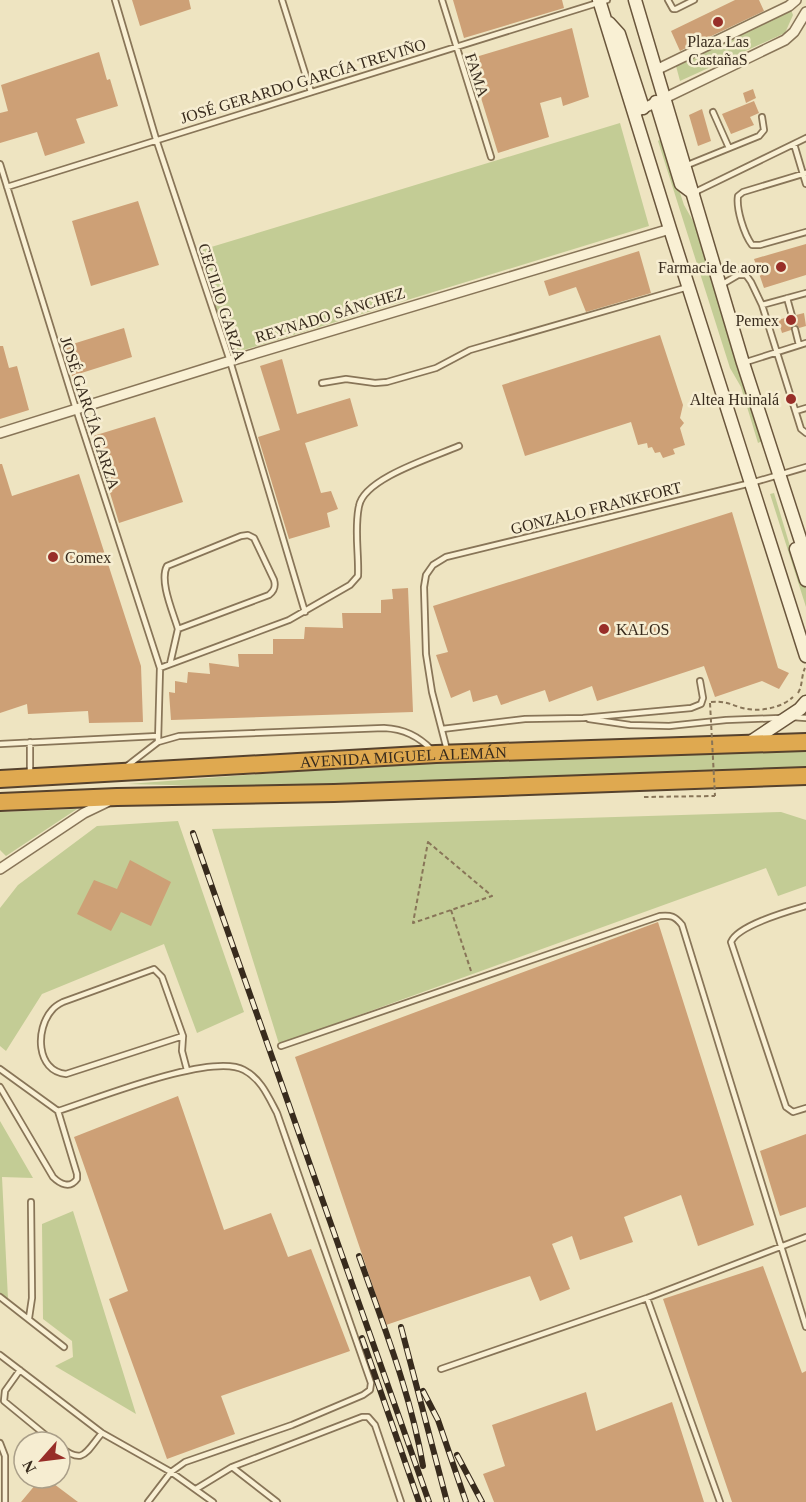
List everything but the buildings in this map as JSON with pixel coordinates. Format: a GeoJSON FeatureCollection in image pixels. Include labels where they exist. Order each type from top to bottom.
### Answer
{"type":"FeatureCollection","features":[{"type":"Feature","properties":{"kind":"highway","name":"AVENIDA MIGUEL ALEMÁN"},"geometry":{"type":"LineString","coordinates":[[0,778],[442,754],[806,742]]}},
{"type":"Feature","properties":{"kind":"highway","name":"AVENIDA MIGUEL ALEMÁN"},"geometry":{"type":"LineString","coordinates":[[0,802],[804,778]]}},
{"type":"Feature","properties":{"kind":"main road"},"geometry":{"type":"LineString","coordinates":[[635,0],[656,70],[660,100],[681,184],[693,193]]}},
{"type":"Feature","properties":{"kind":"main road"},"geometry":{"type":"LineString","coordinates":[[602,1],[604,17],[639,110],[670,230],[753,482],[806,656]]}},
{"type":"Feature","properties":{"kind":"main road"},"geometry":{"type":"LineString","coordinates":[[660,100],[685,166],[806,580]]}},
{"type":"Feature","properties":{"kind":"main road"},"geometry":{"type":"LineString","coordinates":[[775,477],[806,557]]}},
{"type":"Feature","properties":{"kind":"main road"},"geometry":{"type":"LineString","coordinates":[[746,745],[806,702]]}},
{"type":"Feature","properties":{"kind":"street"},"geometry":{"type":"LineString","coordinates":[[656,70],[789,6],[796,0]]}},
{"type":"Feature","properties":{"kind":"street"},"geometry":{"type":"LineString","coordinates":[[639,110],[785,40],[794,32],[806,12]]}},
{"type":"Feature","properties":{"kind":"street","name":"REYNADO SÁNCHEZ"},"geometry":{"type":"LineString","coordinates":[[0,433],[230,361],[670,230]]}},
{"type":"Feature","properties":{"kind":"street"},"geometry":{"type":"LineString","coordinates":[[0,869],[84,813],[117,797]]}},
{"type":"Feature","properties":{"kind":"lane","name":"CECILIO GARZA"},"geometry":{"type":"LineString","coordinates":[[115,0],[156,139],[230,361],[305,612]]}},
{"type":"Feature","properties":{"kind":"lane"},"geometry":{"type":"LineString","coordinates":[[282,0],[311,92]]}},
{"type":"Feature","properties":{"kind":"lane","name":"FAMA"},"geometry":{"type":"LineString","coordinates":[[442,0],[491,157]]}},
{"type":"Feature","properties":{"kind":"lane"},"geometry":{"type":"LineString","coordinates":[[668,0],[673,9],[676,9],[694,0]]}},
{"type":"Feature","properties":{"kind":"lane","name":"JOSÉ GERARDO GARCÍA TREVIÑO"},"geometry":{"type":"LineString","coordinates":[[4,185],[602,1]]}},
{"type":"Feature","properties":{"kind":"lane"},"geometry":{"type":"LineString","coordinates":[[713,112],[729,148]]}},
{"type":"Feature","properties":{"kind":"lane"},"geometry":{"type":"LineString","coordinates":[[685,166],[763,134],[762,117]]}},
{"type":"Feature","properties":{"kind":"lane"},"geometry":{"type":"LineString","coordinates":[[693,193],[806,138]]}},
{"type":"Feature","properties":{"kind":"lane"},"geometry":{"type":"LineString","coordinates":[[794,144],[805,174],[806,184]]}},
{"type":"Feature","properties":{"kind":"lane","name":"JOSÉ GARCÍA GARZA"},"geometry":{"type":"LineString","coordinates":[[0,164],[4,185],[160,668],[158,739]]}},
{"type":"Feature","properties":{"kind":"lane"},"geometry":{"type":"LineString","coordinates":[[805,174],[743,192],[737,200],[749,241],[755,246],[806,232]]}},
{"type":"Feature","properties":{"kind":"lane"},"geometry":{"type":"LineString","coordinates":[[720,286],[738,275],[746,276],[751,282],[762,305],[801,429],[806,433]]}},
{"type":"Feature","properties":{"kind":"lane"},"geometry":{"type":"LineString","coordinates":[[322,383],[346,379],[375,383],[387,382],[436,368],[482,346],[688,287]]}},
{"type":"Feature","properties":{"kind":"lane"},"geometry":{"type":"LineString","coordinates":[[762,305],[806,293]]}},
{"type":"Feature","properties":{"kind":"lane"},"geometry":{"type":"LineString","coordinates":[[787,298],[792,316]]}},
{"type":"Feature","properties":{"kind":"lane"},"geometry":{"type":"LineString","coordinates":[[795,329],[799,345]]}},
{"type":"Feature","properties":{"kind":"lane"},"geometry":{"type":"LineString","coordinates":[[743,363],[806,343]]}},
{"type":"Feature","properties":{"kind":"lane"},"geometry":{"type":"LineString","coordinates":[[796,411],[806,408]]}},
{"type":"Feature","properties":{"kind":"lane"},"geometry":{"type":"LineString","coordinates":[[160,668],[290,620],[350,585],[358,576],[359,504],[368,489],[382,479],[459,447]]}},
{"type":"Feature","properties":{"kind":"lane","name":"GONZALO FRANKFORT"},"geometry":{"type":"LineString","coordinates":[[442,729],[432,692],[426,654],[424,587],[426,575],[433,565],[446,557],[775,477],[806,467]]}},
{"type":"Feature","properties":{"kind":"lane"},"geometry":{"type":"LineString","coordinates":[[170,664],[178,629],[164,582],[167,566],[241,536],[248,535],[254,538],[274,580],[273,591],[269,595],[178,629]]}},
{"type":"Feature","properties":{"kind":"lane"},"geometry":{"type":"LineString","coordinates":[[442,754],[442,729],[525,719],[583,718],[697,707],[703,698],[700,681]]}},
{"type":"Feature","properties":{"kind":"lane"},"geometry":{"type":"LineString","coordinates":[[583,718],[630,725],[669,726],[726,720],[806,718]]}},
{"type":"Feature","properties":{"kind":"lane"},"geometry":{"type":"LineString","coordinates":[[669,726],[670,746]]}},
{"type":"Feature","properties":{"kind":"lane"},"geometry":{"type":"LineString","coordinates":[[0,744],[384,728],[398,729],[414,735],[442,754]]}},
{"type":"Feature","properties":{"kind":"lane"},"geometry":{"type":"LineString","coordinates":[[121,772],[158,739]]}},
{"type":"Feature","properties":{"kind":"lane"},"geometry":{"type":"LineString","coordinates":[[30,742],[30,777]]}},
{"type":"Feature","properties":{"kind":"lane"},"geometry":{"type":"LineString","coordinates":[[806,906],[750,927],[736,935],[731,942],[786,1107],[793,1112],[806,1108]]}},
{"type":"Feature","properties":{"kind":"lane"},"geometry":{"type":"LineString","coordinates":[[281,1046],[660,916],[670,915],[677,918],[682,925],[806,1327]]}},
{"type":"Feature","properties":{"kind":"lane"},"geometry":{"type":"LineString","coordinates":[[183,1036],[66,1074],[58,1074],[51,1070],[46,1062],[40,1040],[45,1022],[53,1008],[153,969],[162,977],[183,1036],[182,1051],[187,1070]]}},
{"type":"Feature","properties":{"kind":"lane"},"geometry":{"type":"LineString","coordinates":[[58,1111],[187,1070],[220,1065],[242,1068],[254,1076],[264,1088],[277,1113],[371,1383],[370,1390],[363,1395],[292,1425],[185,1462],[171,1472],[148,1502]]}},
{"type":"Feature","properties":{"kind":"lane"},"geometry":{"type":"LineString","coordinates":[[0,1069],[58,1111],[77,1174],[77,1179],[70,1185],[63,1185],[53,1177],[0,1087]]}},
{"type":"Feature","properties":{"kind":"lane"},"geometry":{"type":"LineString","coordinates":[[28,1318],[32,1298],[31,1202]]}},
{"type":"Feature","properties":{"kind":"lane"},"geometry":{"type":"LineString","coordinates":[[441,1369],[647,1298],[806,1237]]}},
{"type":"Feature","properties":{"kind":"lane"},"geometry":{"type":"LineString","coordinates":[[0,1298],[64,1347]]}},
{"type":"Feature","properties":{"kind":"lane"},"geometry":{"type":"LineString","coordinates":[[647,1298],[720,1502]]}},
{"type":"Feature","properties":{"kind":"lane"},"geometry":{"type":"LineString","coordinates":[[0,1355],[102,1433],[171,1472],[213,1502]]}},
{"type":"Feature","properties":{"kind":"lane"},"geometry":{"type":"LineString","coordinates":[[20,1370],[5,1391],[4,1401],[39,1430]]}},
{"type":"Feature","properties":{"kind":"lane"},"geometry":{"type":"LineString","coordinates":[[196,1489],[232,1467],[362,1417],[368,1417],[375,1425],[401,1502]]}},
{"type":"Feature","properties":{"kind":"lane"},"geometry":{"type":"LineString","coordinates":[[72,1456],[84,1455],[102,1433]]}},
{"type":"Feature","properties":{"kind":"lane"},"geometry":{"type":"LineString","coordinates":[[0,1443],[5,1456],[5,1502]]}},
{"type":"Feature","properties":{"kind":"lane"},"geometry":{"type":"LineString","coordinates":[[232,1467],[277,1502]]}},
{"type":"Feature","properties":{"kind":"path"},"geometry":{"type":"LineString","coordinates":[[644,797],[715,796],[710,702],[724,701],[739,707],[761,709],[781,705],[799,692],[802,672],[806,665]]}},
{"type":"Feature","properties":{"kind":"path"},"geometry":{"type":"LineString","coordinates":[[428,842],[492,896],[451,910],[413,923],[428,842]]}},
{"type":"Feature","properties":{"kind":"path"},"geometry":{"type":"LineString","coordinates":[[451,910],[474,980]]}},
{"type":"Feature","properties":{"kind":"green space"},"geometry":{"type":"Polygon","coordinates":[[[791,10],[793,15],[785,33],[680,81],[676,66],[791,10]]]}},
{"type":"Feature","properties":{"kind":"green space"},"geometry":{"type":"Polygon","coordinates":[[[620,123],[649,226],[231,354],[198,251],[620,123]]]}},
{"type":"Feature","properties":{"kind":"green space"},"geometry":{"type":"Polygon","coordinates":[[[662,138],[684,205],[697,228],[762,441],[758,443],[741,387],[730,368],[658,141],[662,138]]]}},
{"type":"Feature","properties":{"kind":"green space"},"geometry":{"type":"Polygon","coordinates":[[[774,493],[793,556],[806,583],[806,607],[770,494],[774,493]]]}},
{"type":"Feature","properties":{"kind":"green space"},"geometry":{"type":"Polygon","coordinates":[[[806,747],[806,768],[255,787],[128,784],[404,763],[806,747]]]}},
{"type":"Feature","properties":{"kind":"green space"},"geometry":{"type":"Polygon","coordinates":[[[77,809],[6,856],[0,850],[0,812],[77,809]]]}},
{"type":"Feature","properties":{"kind":"green space"},"geometry":{"type":"Polygon","coordinates":[[[781,812],[806,820],[806,886],[778,896],[766,868],[279,1044],[212,829],[781,812]]]}},
{"type":"Feature","properties":{"kind":"green space"},"geometry":{"type":"Polygon","coordinates":[[[178,821],[244,1012],[197,1033],[164,944],[42,994],[6,1051],[0,1046],[0,908],[18,885],[97,826],[178,821]]]}},
{"type":"Feature","properties":{"kind":"green space"},"geometry":{"type":"Polygon","coordinates":[[[0,1121],[33,1178],[2,1177],[8,1299],[0,1293],[0,1121]]]}},
{"type":"Feature","properties":{"kind":"green space"},"geometry":{"type":"Polygon","coordinates":[[[73,1211],[136,1414],[55,1366],[73,1357],[72,1341],[43,1319],[42,1224],[73,1211]]]}},
{"type":"Feature","properties":{"kind":"railway"},"geometry":{"type":"LineString","coordinates":[[193,833],[429,1502]]}},
{"type":"Feature","properties":{"kind":"railway"},"geometry":{"type":"LineString","coordinates":[[359,1256],[404,1386],[423,1466]]}},
{"type":"Feature","properties":{"kind":"railway"},"geometry":{"type":"LineString","coordinates":[[401,1327],[447,1502]]}},
{"type":"Feature","properties":{"kind":"railway"},"geometry":{"type":"LineString","coordinates":[[362,1338],[419,1502]]}},
{"type":"Feature","properties":{"kind":"railway"},"geometry":{"type":"LineString","coordinates":[[423,1391],[438,1420],[466,1502]]}},
{"type":"Feature","properties":{"kind":"railway"},"geometry":{"type":"LineString","coordinates":[[457,1455],[482,1502]]}},
{"type":"Feature","properties":{"kind":"place","name":"Plaza Las CastañaS"},"geometry":{"type":"Point","coordinates":[718,22]}},
{"type":"Feature","properties":{"kind":"place","name":"Farmacia de aoro"},"geometry":{"type":"Point","coordinates":[781,267]}},
{"type":"Feature","properties":{"kind":"place","name":"Pemex"},"geometry":{"type":"Point","coordinates":[791,320]}},
{"type":"Feature","properties":{"kind":"place","name":"Altea Huinalá"},"geometry":{"type":"Point","coordinates":[791,399]}},
{"type":"Feature","properties":{"kind":"place","name":"Comex"},"geometry":{"type":"Point","coordinates":[53,557]}},
{"type":"Feature","properties":{"kind":"place","name":"KALOS"},"geometry":{"type":"Point","coordinates":[604,629]}}]}
